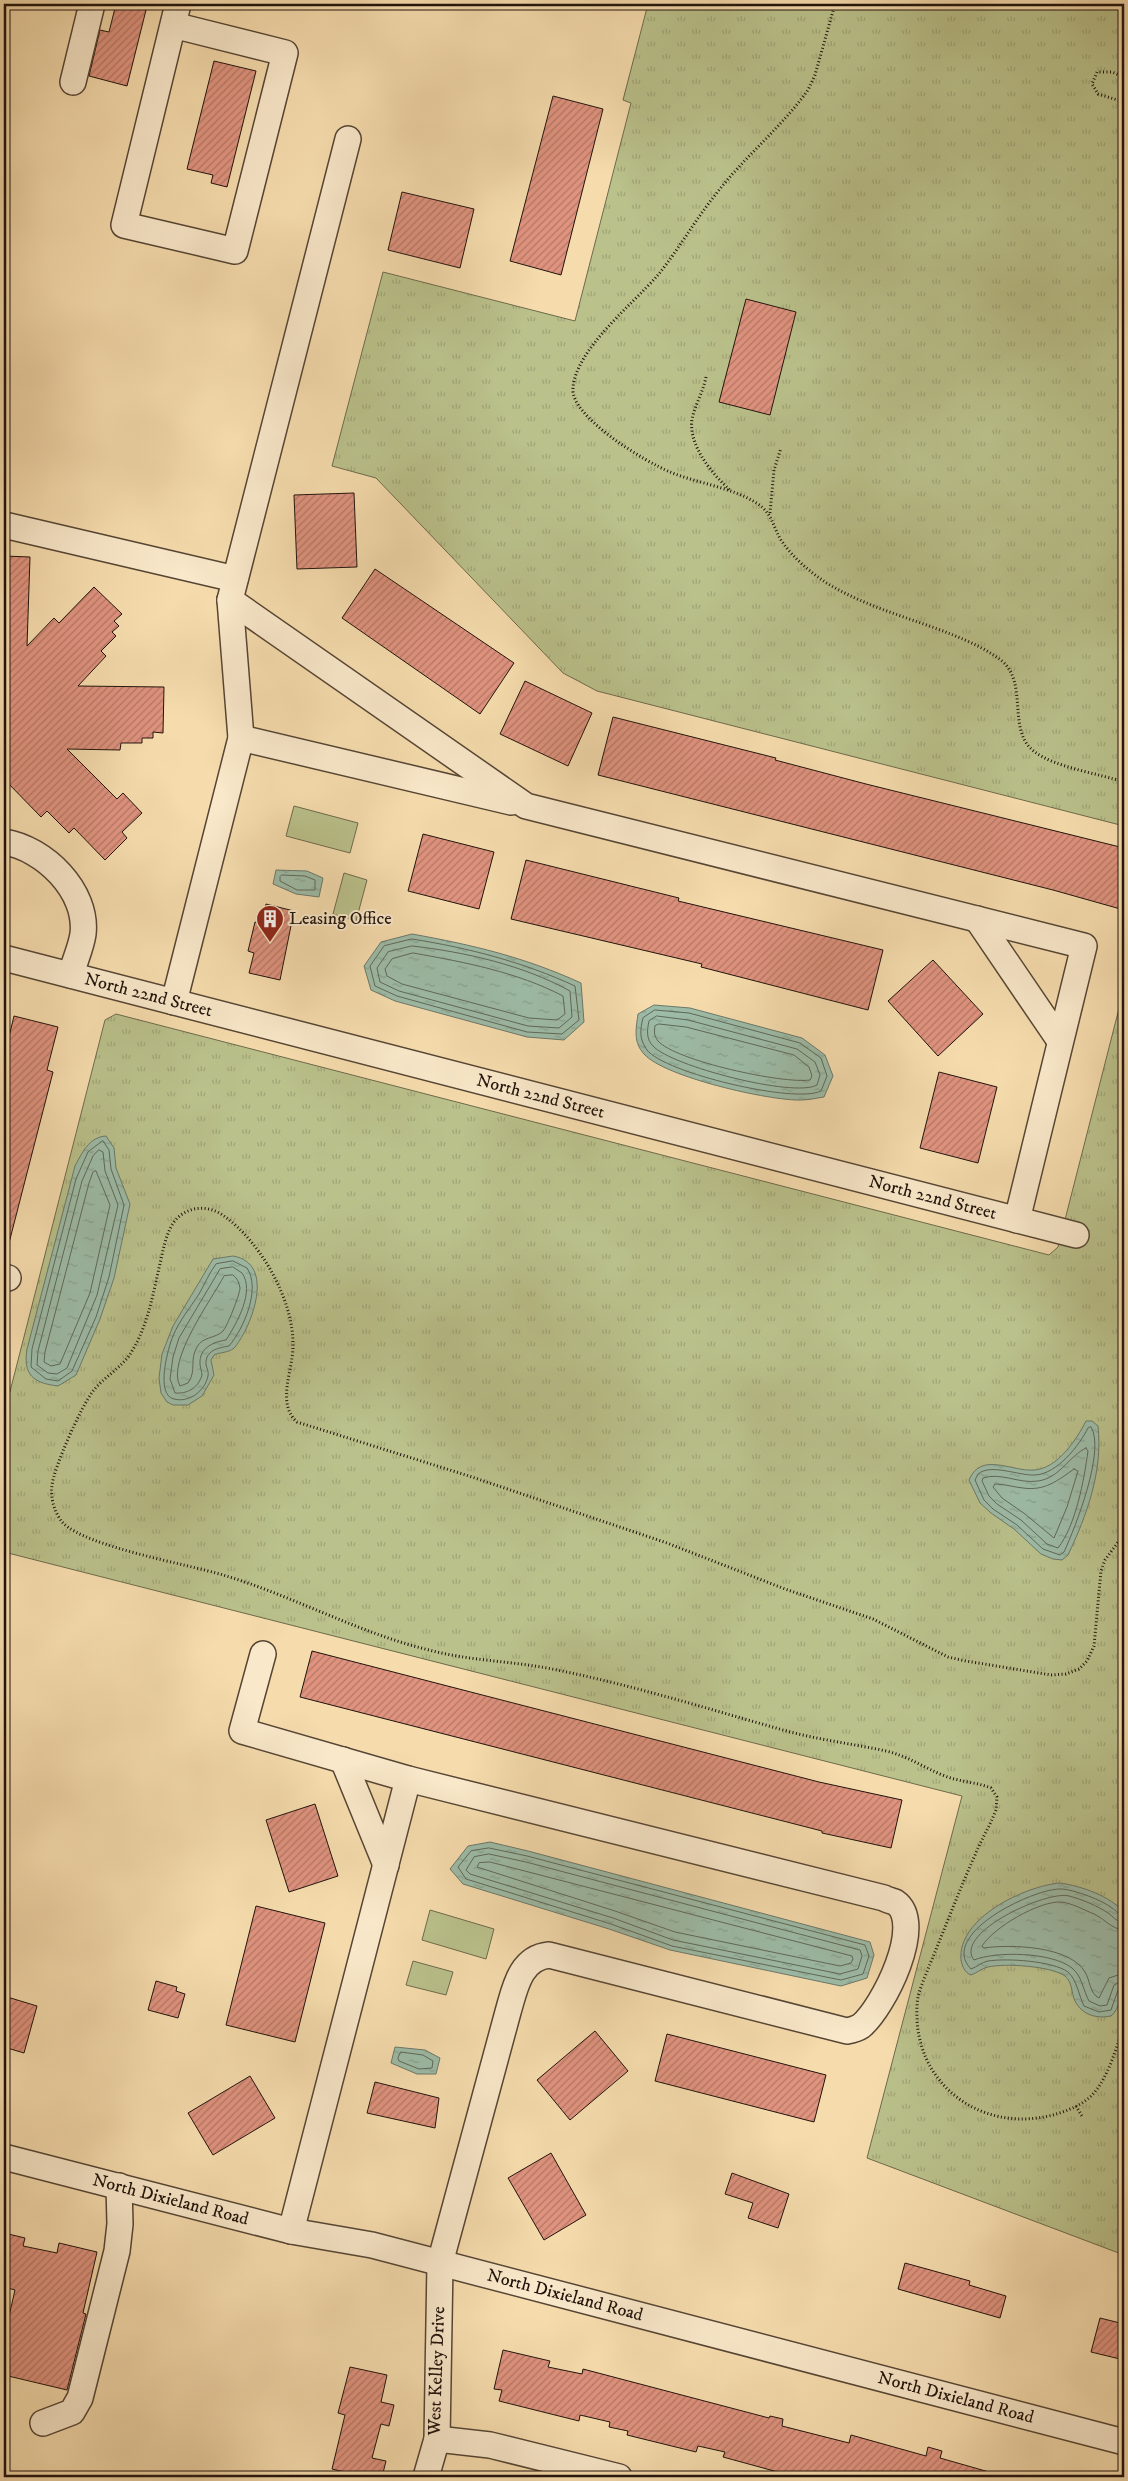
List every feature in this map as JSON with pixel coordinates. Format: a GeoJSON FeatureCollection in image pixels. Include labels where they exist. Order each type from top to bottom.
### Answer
{"type":"FeatureCollection","features":[{"type":"Feature","properties":{"kind":"street"},"geometry":{"type":"LineString","coordinates":[[73,82],[92,4]]}},
{"type":"Feature","properties":{"kind":"street"},"geometry":{"type":"LineString","coordinates":[[175,15],[284,53],[235,251],[124,224],[175,15]]}},
{"type":"Feature","properties":{"kind":"street"},"geometry":{"type":"LineString","coordinates":[[174,1002],[241,738],[233,589],[348,139]]}},
{"type":"Feature","properties":{"kind":"street"},"geometry":{"type":"LineString","coordinates":[[4,526],[233,589],[526,806]]}},
{"type":"Feature","properties":{"kind":"street"},"geometry":{"type":"LineString","coordinates":[[241,738],[526,806],[1084,946],[1017,1220]]}},
{"type":"Feature","properties":{"kind":"street"},"geometry":{"type":"LineString","coordinates":[[4,842],[15,843],[41,858],[60,874],[80,904],[83,933],[71,975]]}},
{"type":"Feature","properties":{"kind":"street"},"geometry":{"type":"LineString","coordinates":[[978,919],[1060,1041]]}},
{"type":"Feature","properties":{"kind":"street","name":"North 22nd Street"},"geometry":{"type":"LineString","coordinates":[[4,958],[1076,1235]]}},
{"type":"Feature","properties":{"kind":"street","name":"West Kelley Drive"},"geometry":{"type":"LineString","coordinates":[[263,1654],[242,1731],[408,1780],[884,1898],[895,1903],[902,1912],[907,1932],[901,1958],[888,1989],[874,2012],[860,2026],[847,2031],[828,2028],[549,1954],[540,1956],[532,1961],[519,1975],[440,2263],[437,2439],[426,2477]]}},
{"type":"Feature","properties":{"kind":"street"},"geometry":{"type":"LineString","coordinates":[[343,1760],[386,1865]]}},
{"type":"Feature","properties":{"kind":"street"},"geometry":{"type":"LineString","coordinates":[[291,2231],[408,1780]]}},
{"type":"Feature","properties":{"kind":"street","name":"North Dixieland Road"},"geometry":{"type":"LineString","coordinates":[[4,2157],[291,2231],[372,2245],[1124,2442]]}},
{"type":"Feature","properties":{"kind":"street"},"geometry":{"type":"LineString","coordinates":[[43,2423],[72,2412],[80,2398],[117,2251],[120,2224],[119,2186]]}},
{"type":"Feature","properties":{"kind":"street"},"geometry":{"type":"LineString","coordinates":[[437,2439],[490,2445],[619,2477]]}},
{"type":"Feature","properties":{"kind":"path"},"geometry":{"type":"LineString","coordinates":[[770,513],[758,504],[732,491],[673,473],[638,454],[586,416],[576,402],[572,389],[581,362],[596,341],[663,269],[716,193],[808,90],[815,75],[835,4]]}},
{"type":"Feature","properties":{"kind":"path"},"geometry":{"type":"LineString","coordinates":[[1124,77],[1112,72],[1097,72],[1093,77],[1092,84],[1098,94],[1124,102]]}},
{"type":"Feature","properties":{"kind":"path"},"geometry":{"type":"LineString","coordinates":[[706,377],[692,419],[694,436],[707,464],[732,491]]}},
{"type":"Feature","properties":{"kind":"path"},"geometry":{"type":"LineString","coordinates":[[781,448],[774,470],[770,513],[775,528],[788,550],[826,582],[861,601],[964,640],[1003,662],[1015,685],[1022,734],[1027,744],[1036,753],[1050,760],[1124,782]]}},
{"type":"Feature","properties":{"kind":"path"},"geometry":{"type":"LineString","coordinates":[[1124,1534],[1105,1560],[1101,1571],[1094,1646],[1087,1661],[1079,1669],[1066,1674],[1044,1675],[948,1657],[873,1619],[785,1589],[674,1546],[469,1476],[297,1422],[290,1414],[286,1403],[294,1345],[289,1314],[280,1289],[266,1263],[249,1240],[224,1216],[206,1208],[185,1212],[170,1231],[146,1315],[133,1350],[126,1361],[101,1382],[90,1396],[76,1422],[52,1486],[54,1506],[62,1522],[90,1538],[116,1547],[222,1575],[292,1598],[394,1640],[445,1654],[546,1668],[590,1677],[777,1728],[909,1758],[943,1775],[991,1788],[997,1797],[996,1810],[959,1890],[919,1995],[916,2012],[920,2047],[928,2066],[946,2087],[967,2104],[986,2113],[1007,2119],[1030,2119],[1057,2114],[1089,2098],[1100,2084],[1124,2025]]}},
{"type":"Feature","properties":{"kind":"path"},"geometry":{"type":"LineString","coordinates":[[1076,2106],[1082,2116]]}},
{"type":"Feature","properties":{"kind":"green space"},"geometry":{"type":"Polygon","coordinates":[[[648,4],[1124,4],[1124,826],[597,691],[563,673],[376,478],[332,466],[383,272],[575,321],[631,103],[623,100],[648,4]]]}},
{"type":"Feature","properties":{"kind":"green space"},"geometry":{"type":"Polygon","coordinates":[[[294,806],[358,823],[350,853],[286,836],[294,806]]]}},
{"type":"Feature","properties":{"kind":"green space"},"geometry":{"type":"Polygon","coordinates":[[[344,873],[367,880],[356,921],[333,914],[344,873]]]}},
{"type":"Feature","properties":{"kind":"green space"},"geometry":{"type":"Polygon","coordinates":[[[1124,989],[1124,2255],[867,2158],[962,1796],[4,1552],[4,1415],[105,1020],[116,1014],[1049,1255],[1058,1247],[1124,989]]]}},
{"type":"Feature","properties":{"kind":"green space"},"geometry":{"type":"Polygon","coordinates":[[[430,1910],[494,1929],[486,1959],[422,1940],[430,1910]]]}},
{"type":"Feature","properties":{"kind":"green space"},"geometry":{"type":"Polygon","coordinates":[[[413,1961],[453,1972],[446,1995],[406,1985],[413,1961]]]}},
{"type":"Feature","properties":{"kind":"water"},"geometry":{"type":"Polygon","coordinates":[[[276,870],[307,871],[323,878],[319,897],[296,894],[273,884],[276,870]]]}},
{"type":"Feature","properties":{"kind":"water"},"geometry":{"type":"Polygon","coordinates":[[[412,934],[519,959],[581,983],[584,1022],[564,1040],[527,1037],[395,1001],[371,990],[364,966],[381,942],[412,934]]]}},
{"type":"Feature","properties":{"kind":"water"},"geometry":{"type":"Polygon","coordinates":[[[654,1005],[690,1008],[802,1038],[825,1055],[833,1076],[824,1097],[804,1100],[786,1099],[743,1092],[694,1079],[655,1063],[644,1054],[638,1045],[636,1035],[638,1014],[654,1005]]]}},
{"type":"Feature","properties":{"kind":"water"},"geometry":{"type":"Polygon","coordinates":[[[106,1136],[114,1148],[116,1168],[130,1204],[114,1278],[100,1319],[76,1375],[58,1386],[49,1385],[36,1380],[28,1371],[27,1349],[75,1166],[83,1151],[95,1139],[106,1136]]]}},
{"type":"Feature","properties":{"kind":"water"},"geometry":{"type":"Polygon","coordinates":[[[233,1256],[246,1261],[254,1270],[257,1282],[253,1311],[248,1325],[233,1349],[214,1355],[211,1360],[214,1375],[202,1396],[188,1405],[173,1405],[167,1402],[161,1393],[159,1378],[162,1354],[173,1326],[213,1259],[233,1256]]]}},
{"type":"Feature","properties":{"kind":"water"},"geometry":{"type":"Polygon","coordinates":[[[1086,1421],[1092,1421],[1098,1426],[1099,1443],[1096,1476],[1087,1508],[1068,1555],[1062,1560],[1053,1559],[1041,1554],[1014,1529],[980,1503],[969,1480],[974,1471],[981,1466],[998,1465],[1034,1470],[1051,1464],[1072,1444],[1086,1421]]]}},
{"type":"Feature","properties":{"kind":"water"},"geometry":{"type":"Polygon","coordinates":[[[490,1842],[870,1942],[874,1955],[867,1978],[841,1986],[670,1950],[463,1884],[450,1869],[468,1846],[490,1842]]]}},
{"type":"Feature","properties":{"kind":"water"},"geometry":{"type":"Polygon","coordinates":[[[1060,1883],[1104,1897],[1124,1913],[1123,1984],[1116,2009],[1111,2016],[1100,2017],[1090,2015],[1082,2010],[1075,2001],[1068,1979],[1058,1973],[1028,1966],[1005,1965],[986,1968],[971,1975],[965,1971],[962,1965],[963,1945],[970,1931],[981,1918],[996,1907],[1029,1890],[1060,1883]]]}},
{"type":"Feature","properties":{"kind":"water"},"geometry":{"type":"Polygon","coordinates":[[[395,2047],[425,2050],[440,2058],[436,2074],[417,2074],[391,2063],[395,2047]]]}},
{"type":"Feature","properties":{"kind":"building"},"geometry":{"type":"Polygon","coordinates":[[[116,4],[146,10],[127,86],[89,76],[100,30],[109,32],[116,4]]]}},
{"type":"Feature","properties":{"kind":"building"},"geometry":{"type":"Polygon","coordinates":[[[214,61],[256,71],[227,187],[211,183],[213,175],[187,169],[214,61]]]}},
{"type":"Feature","properties":{"kind":"building"},"geometry":{"type":"Polygon","coordinates":[[[553,96],[603,109],[561,275],[510,261],[553,96]]]}},
{"type":"Feature","properties":{"kind":"building"},"geometry":{"type":"Polygon","coordinates":[[[402,192],[474,209],[460,268],[388,250],[402,192]]]}},
{"type":"Feature","properties":{"kind":"building"},"geometry":{"type":"Polygon","coordinates":[[[746,299],[796,312],[770,415],[719,402],[746,299]]]}},
{"type":"Feature","properties":{"kind":"building"},"geometry":{"type":"Polygon","coordinates":[[[354,493],[357,567],[297,569],[294,495],[354,493]]]}},
{"type":"Feature","properties":{"kind":"building"},"geometry":{"type":"Polygon","coordinates":[[[4,556],[30,557],[27,646],[54,618],[59,623],[94,587],[122,614],[114,621],[119,626],[112,632],[116,636],[101,651],[106,656],[78,686],[164,687],[163,733],[153,732],[153,738],[142,738],[142,743],[121,743],[120,750],[67,749],[117,799],[123,793],[142,813],[122,832],[127,838],[105,860],[74,828],[69,833],[47,811],[41,817],[4,779],[4,556]]]}},
{"type":"Feature","properties":{"kind":"building"},"geometry":{"type":"Polygon","coordinates":[[[375,569],[514,663],[480,714],[342,618],[375,569]]]}},
{"type":"Feature","properties":{"kind":"building"},"geometry":{"type":"Polygon","coordinates":[[[525,681],[592,713],[568,766],[500,734],[525,681]]]}},
{"type":"Feature","properties":{"kind":"building"},"geometry":{"type":"Polygon","coordinates":[[[613,717],[776,758],[775,760],[866,784],[1124,848],[1124,910],[1053,890],[598,775],[613,717]]]}},
{"type":"Feature","properties":{"kind":"building"},"geometry":{"type":"Polygon","coordinates":[[[423,834],[494,852],[479,909],[408,891],[423,834]]]}},
{"type":"Feature","properties":{"kind":"building"},"geometry":{"type":"Polygon","coordinates":[[[526,860],[679,898],[678,901],[883,950],[868,1010],[701,967],[702,964],[511,919],[526,860]]]}},
{"type":"Feature","properties":{"kind":"building","name":"Leasing Office"},"geometry":{"type":"Polygon","coordinates":[[[266,904],[294,911],[280,980],[249,973],[254,953],[248,951],[255,922],[262,924],[266,904]]]}},
{"type":"Feature","properties":{"kind":"building"},"geometry":{"type":"Polygon","coordinates":[[[933,960],[983,1014],[938,1056],[888,1001],[933,960]]]}},
{"type":"Feature","properties":{"kind":"building"},"geometry":{"type":"Polygon","coordinates":[[[14,1016],[58,1027],[47,1070],[53,1072],[9,1243],[4,1243],[4,1057],[14,1016]]]}},
{"type":"Feature","properties":{"kind":"building"},"geometry":{"type":"Polygon","coordinates":[[[939,1072],[997,1087],[978,1163],[920,1148],[939,1072]]]}},
{"type":"Feature","properties":{"kind":"building"},"geometry":{"type":"Polygon","coordinates":[[[312,1651],[819,1782],[902,1800],[891,1848],[822,1833],[822,1831],[300,1697],[312,1651]]]}},
{"type":"Feature","properties":{"kind":"building"},"geometry":{"type":"Polygon","coordinates":[[[315,1804],[338,1876],[289,1892],[266,1820],[315,1804]]]}},
{"type":"Feature","properties":{"kind":"building"},"geometry":{"type":"Polygon","coordinates":[[[256,1906],[325,1923],[295,2042],[226,2025],[256,1906]]]}},
{"type":"Feature","properties":{"kind":"building"},"geometry":{"type":"Polygon","coordinates":[[[156,1981],[177,1987],[176,1991],[185,1994],[178,2018],[148,2010],[156,1981]]]}},
{"type":"Feature","properties":{"kind":"building"},"geometry":{"type":"Polygon","coordinates":[[[4,1996],[37,2006],[24,2053],[4,2047],[4,1996]]]}},
{"type":"Feature","properties":{"kind":"building"},"geometry":{"type":"Polygon","coordinates":[[[595,2031],[628,2071],[570,2120],[537,2080],[595,2031]]]}},
{"type":"Feature","properties":{"kind":"building"},"geometry":{"type":"Polygon","coordinates":[[[667,2034],[826,2075],[814,2122],[655,2081],[667,2034]]]}},
{"type":"Feature","properties":{"kind":"building"},"geometry":{"type":"Polygon","coordinates":[[[250,2076],[275,2118],[213,2155],[188,2113],[250,2076]]]}},
{"type":"Feature","properties":{"kind":"building"},"geometry":{"type":"Polygon","coordinates":[[[375,2082],[439,2098],[435,2128],[367,2113],[375,2082]]]}},
{"type":"Feature","properties":{"kind":"building"},"geometry":{"type":"Polygon","coordinates":[[[551,2153],[586,2215],[544,2240],[508,2178],[551,2153]]]}},
{"type":"Feature","properties":{"kind":"building"},"geometry":{"type":"Polygon","coordinates":[[[732,2173],[789,2194],[778,2228],[748,2218],[753,2203],[725,2194],[732,2173]]]}},
{"type":"Feature","properties":{"kind":"building"},"geometry":{"type":"Polygon","coordinates":[[[4,2233],[25,2238],[23,2246],[57,2253],[59,2243],[97,2252],[83,2313],[86,2314],[67,2390],[4,2375],[4,2338],[15,2290],[4,2287],[4,2233]]]}},
{"type":"Feature","properties":{"kind":"building"},"geometry":{"type":"Polygon","coordinates":[[[905,2263],[970,2281],[969,2285],[1006,2296],[1000,2318],[898,2289],[905,2263]]]}},
{"type":"Feature","properties":{"kind":"building"},"geometry":{"type":"Polygon","coordinates":[[[1100,2318],[1124,2324],[1124,2360],[1091,2352],[1100,2318]]]}},
{"type":"Feature","properties":{"kind":"building"},"geometry":{"type":"Polygon","coordinates":[[[503,2350],[550,2361],[548,2367],[582,2374],[583,2369],[769,2418],[770,2416],[783,2419],[782,2426],[849,2443],[851,2435],[926,2456],[928,2447],[942,2451],[940,2458],[989,2472],[988,2477],[796,2477],[723,2457],[725,2452],[698,2446],[696,2452],[627,2435],[628,2431],[609,2427],[610,2422],[580,2415],[579,2421],[499,2401],[502,2390],[494,2389],[503,2350]]]}},
{"type":"Feature","properties":{"kind":"building"},"geometry":{"type":"Polygon","coordinates":[[[350,2367],[387,2375],[381,2402],[394,2405],[389,2426],[381,2424],[372,2458],[386,2461],[382,2477],[365,2477],[332,2469],[345,2415],[338,2413],[350,2367]]]}},
{"type":"Feature","properties":{"kind":"place","name":"Leasing Office"},"geometry":{"type":"Point","coordinates":[270,943]}}]}
